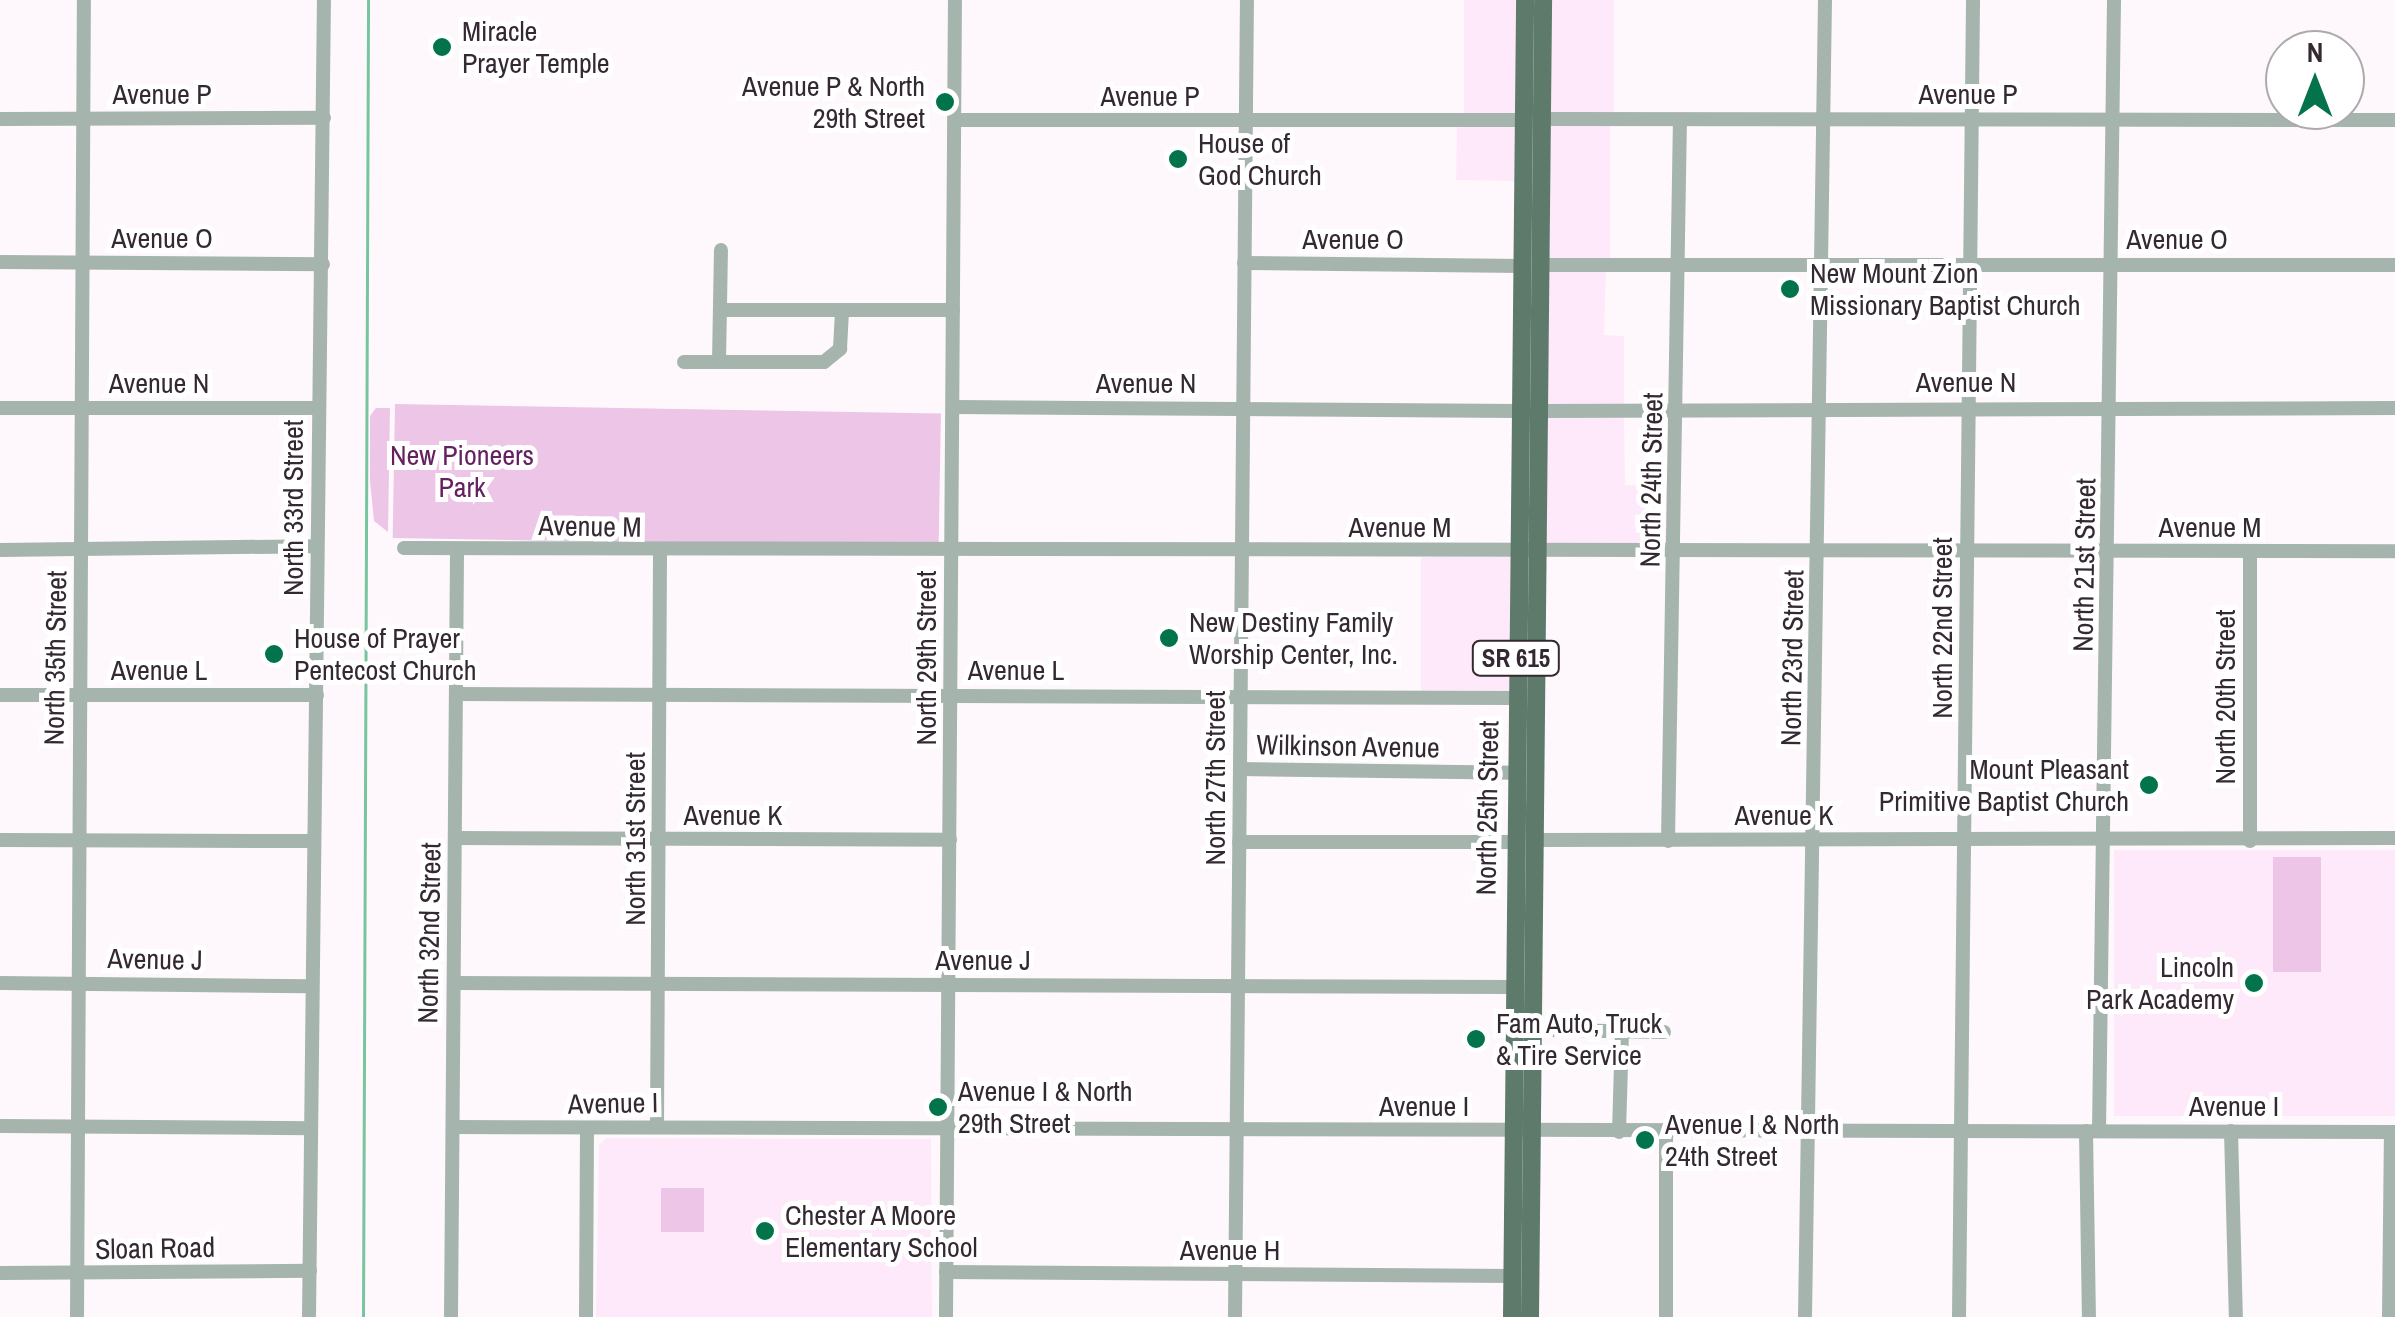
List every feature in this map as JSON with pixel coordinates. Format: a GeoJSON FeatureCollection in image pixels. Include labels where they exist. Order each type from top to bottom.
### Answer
{"type":"FeatureCollection","features":[{"type":"Feature","properties":{"kind":"main road","name":"North 25th Street"},"geometry":{"type":"LineString","coordinates":[[1524,0],[1532,120],[1524,148],[1531,162],[1530,265]]}},
{"type":"Feature","properties":{"kind":"main road","name":"North 25th Street"},"geometry":{"type":"LineString","coordinates":[[1514,1313],[1512,1276],[1522,1131],[1532,120],[1543,0]]}},
{"type":"Feature","properties":{"kind":"main road","name":"North 25th Street"},"geometry":{"type":"LineString","coordinates":[[1527,552],[1516,698],[1516,772],[1524,841],[1512,987],[1530,1317]]}},
{"type":"Feature","properties":{"kind":"main road"},"geometry":{"type":"LineString","coordinates":[[1516,720],[1523,734],[1524,841]]}},
{"type":"Feature","properties":{"kind":"street","name":"North 35th Street"},"geometry":{"type":"LineString","coordinates":[[77,1317],[84,0]]}},
{"type":"Feature","properties":{"kind":"street","name":"North 33rd Street"},"geometry":{"type":"LineString","coordinates":[[309,1317],[318,408],[324,264],[324,0]]}},
{"type":"Feature","properties":{"kind":"street","name":"North 29th Street"},"geometry":{"type":"LineString","coordinates":[[946,1317],[955,0]]}},
{"type":"Feature","properties":{"kind":"street","name":"North 27th Street"},"geometry":{"type":"LineString","coordinates":[[1235,1317],[1247,0]]}},
{"type":"Feature","properties":{"kind":"street","name":"North 23rd Street"},"geometry":{"type":"LineString","coordinates":[[1805,1317],[1825,0]]}},
{"type":"Feature","properties":{"kind":"street","name":"North 22nd Street"},"geometry":{"type":"LineString","coordinates":[[1959,1317],[1972,0]]}},
{"type":"Feature","properties":{"kind":"street","name":"North 21st Street"},"geometry":{"type":"LineString","coordinates":[[2089,1317],[2106,841],[2114,0]]}},
{"type":"Feature","properties":{"kind":"street","name":"Avenue P"},"geometry":{"type":"LineString","coordinates":[[0,119],[324,118]]}},
{"type":"Feature","properties":{"kind":"street","name":"Avenue P"},"geometry":{"type":"LineString","coordinates":[[955,120],[2395,120]]}},
{"type":"Feature","properties":{"kind":"street","name":"North 24th Street"},"geometry":{"type":"LineString","coordinates":[[1668,841],[1676,552],[1680,120]]}},
{"type":"Feature","properties":{"kind":"street"},"geometry":{"type":"LineString","coordinates":[[720,362],[721,250]]}},
{"type":"Feature","properties":{"kind":"street","name":"Avenue O"},"geometry":{"type":"LineString","coordinates":[[0,262],[324,264]]}},
{"type":"Feature","properties":{"kind":"street","name":"Avenue O"},"geometry":{"type":"LineString","coordinates":[[1244,264],[2395,265]]}},
{"type":"Feature","properties":{"kind":"street"},"geometry":{"type":"LineString","coordinates":[[720,310],[954,310]]}},
{"type":"Feature","properties":{"kind":"street"},"geometry":{"type":"LineString","coordinates":[[684,362],[824,362],[840,349],[842,310]]}},
{"type":"Feature","properties":{"kind":"street","name":"Avenue N"},"geometry":{"type":"LineString","coordinates":[[953,407],[1528,411],[1967,406],[2395,408]]}},
{"type":"Feature","properties":{"kind":"street","name":"Avenue N"},"geometry":{"type":"LineString","coordinates":[[0,408],[318,408]]}},
{"type":"Feature","properties":{"kind":"street"},"geometry":{"type":"LineString","coordinates":[[0,550],[317,546]]}},
{"type":"Feature","properties":{"kind":"street","name":"Avenue M"},"geometry":{"type":"LineString","coordinates":[[404,548],[1242,553],[2395,551]]}},
{"type":"Feature","properties":{"kind":"street","name":"North 32nd Street"},"geometry":{"type":"LineString","coordinates":[[451,1317],[458,549]]}},
{"type":"Feature","properties":{"kind":"street","name":"North 31st Street"},"geometry":{"type":"LineString","coordinates":[[657,1126],[660,552]]}},
{"type":"Feature","properties":{"kind":"street","name":"North 20th Street"},"geometry":{"type":"LineString","coordinates":[[2250,552],[2250,842]]}},
{"type":"Feature","properties":{"kind":"street","name":"Avenue L"},"geometry":{"type":"LineString","coordinates":[[456,694],[1516,698]]}},
{"type":"Feature","properties":{"kind":"street","name":"Avenue L"},"geometry":{"type":"LineString","coordinates":[[0,695],[318,695]]}},
{"type":"Feature","properties":{"kind":"street","name":"Wilkinson Avenue"},"geometry":{"type":"LineString","coordinates":[[1240,769],[1516,772]]}},
{"type":"Feature","properties":{"kind":"street","name":"Avenue K"},"geometry":{"type":"LineString","coordinates":[[455,838],[950,840]]}},
{"type":"Feature","properties":{"kind":"street","name":"Avenue K"},"geometry":{"type":"LineString","coordinates":[[1239,842],[2250,842],[2395,838]]}},
{"type":"Feature","properties":{"kind":"street"},"geometry":{"type":"LineString","coordinates":[[0,840],[314,841]]}},
{"type":"Feature","properties":{"kind":"street","name":"Avenue J"},"geometry":{"type":"LineString","coordinates":[[0,983],[310,986]]}},
{"type":"Feature","properties":{"kind":"street","name":"Avenue J"},"geometry":{"type":"LineString","coordinates":[[454,983],[1512,987]]}},
{"type":"Feature","properties":{"kind":"street"},"geometry":{"type":"LineString","coordinates":[[1552,1030],[1664,1032]]}},
{"type":"Feature","properties":{"kind":"street"},"geometry":{"type":"LineString","coordinates":[[1619,1132],[1622,1031]]}},
{"type":"Feature","properties":{"kind":"street"},"geometry":{"type":"LineString","coordinates":[[0,1126],[310,1128]]}},
{"type":"Feature","properties":{"kind":"street","name":"Avenue I"},"geometry":{"type":"LineString","coordinates":[[452,1127],[2393,1132]]}},
{"type":"Feature","properties":{"kind":"street"},"geometry":{"type":"LineString","coordinates":[[586,1317],[587,1129]]}},
{"type":"Feature","properties":{"kind":"street"},"geometry":{"type":"LineString","coordinates":[[2232,1131],[2236,1317]]}},
{"type":"Feature","properties":{"kind":"street"},"geometry":{"type":"LineString","coordinates":[[1666,1132],[1666,1317]]}},
{"type":"Feature","properties":{"kind":"street"},"geometry":{"type":"LineString","coordinates":[[2389,1317],[2393,1132]]}},
{"type":"Feature","properties":{"kind":"street","name":"Sloan Road"},"geometry":{"type":"LineString","coordinates":[[0,1273],[310,1271]]}},
{"type":"Feature","properties":{"kind":"street","name":"Avenue H"},"geometry":{"type":"LineString","coordinates":[[946,1272],[1512,1276]]}},
{"type":"Feature","properties":{"kind":"shaded area"},"geometry":{"type":"Polygon","coordinates":[[[1464,0],[1520,0],[1520,115],[1464,115],[1464,0]]]}},
{"type":"Feature","properties":{"kind":"shaded area"},"geometry":{"type":"Polygon","coordinates":[[[1548,0],[1614,0],[1614,114],[1548,114],[1548,0]]]}},
{"type":"Feature","properties":{"kind":"shaded area"},"geometry":{"type":"Polygon","coordinates":[[[1457,124],[1519,125],[1518,181],[1456,180],[1457,124]]]}},
{"type":"Feature","properties":{"kind":"shaded area"},"geometry":{"type":"Polygon","coordinates":[[[1546,125],[1610,125],[1610,259],[1546,259],[1546,125]]]}},
{"type":"Feature","properties":{"kind":"shaded area"},"geometry":{"type":"Polygon","coordinates":[[[1544,270],[1606,271],[1604,335],[1624,336],[1624,405],[1542,405],[1544,270]]]}},
{"type":"Feature","properties":{"kind":"shaded area"},"geometry":{"type":"Polygon","coordinates":[[[1542,416],[1624,416],[1625,485],[1672,486],[1671,547],[1541,546],[1542,416]]]}},
{"type":"Feature","properties":{"kind":"shaded area"},"geometry":{"type":"Polygon","coordinates":[[[1421,557],[1512,557],[1512,692],[1421,692],[1421,557]]]}},
{"type":"Feature","properties":{"kind":"shaded area","name":"Lincoln Park Academy"},"geometry":{"type":"Polygon","coordinates":[[[2114,850],[2395,850],[2395,1116],[2114,1116],[2114,850]]]}},
{"type":"Feature","properties":{"kind":"shaded area","name":"Chester A Moore Elementary School"},"geometry":{"type":"Polygon","coordinates":[[[606,1138],[931,1139],[932,1317],[596,1317],[599,1145],[606,1138]]]}},
{"type":"Feature","properties":{"kind":"green space","name":"New Pioneers Park"},"geometry":{"type":"Polygon","coordinates":[[[395,404],[941,414],[939,548],[393,538],[395,404]]]}},
{"type":"Feature","properties":{"kind":"green space"},"geometry":{"type":"Polygon","coordinates":[[[376,408],[390,408],[388,532],[374,521],[370,481],[370,416],[376,408]]]}},
{"type":"Feature","properties":{"kind":"green space"},"geometry":{"type":"Polygon","coordinates":[[[2273,857],[2321,857],[2321,972],[2273,972],[2273,857]]]}},
{"type":"Feature","properties":{"kind":"green space"},"geometry":{"type":"Polygon","coordinates":[[[661,1188],[704,1188],[704,1232],[661,1232],[661,1188]]]}},
{"type":"Feature","properties":{"kind":"waterway"},"geometry":{"type":"LineString","coordinates":[[363,1317],[368,0]]}},
{"type":"Feature","properties":{"kind":"place","name":"Miracle Prayer Temple"},"geometry":{"type":"Point","coordinates":[442,47]}},
{"type":"Feature","properties":{"kind":"place","name":"Avenue P & North 29th Street"},"geometry":{"type":"Point","coordinates":[945,102]}},
{"type":"Feature","properties":{"kind":"place","name":"House of God Church"},"geometry":{"type":"Point","coordinates":[1178,159]}},
{"type":"Feature","properties":{"kind":"place","name":"New Mount Zion Missionary Baptist Church"},"geometry":{"type":"Point","coordinates":[1790,289]}},
{"type":"Feature","properties":{"kind":"place","name":"New Destiny Family Worship Center, Inc."},"geometry":{"type":"Point","coordinates":[1169,638]}},
{"type":"Feature","properties":{"kind":"place","name":"House of Prayer Pentecost Church"},"geometry":{"type":"Point","coordinates":[274,654]}},
{"type":"Feature","properties":{"kind":"place","name":"Mount Pleasant Primitive Baptist Church"},"geometry":{"type":"Point","coordinates":[2149,785]}},
{"type":"Feature","properties":{"kind":"place","name":"Lincoln Park Academy"},"geometry":{"type":"Point","coordinates":[2254,983]}},
{"type":"Feature","properties":{"kind":"place","name":"Fam Auto, Truck & Tire Service"},"geometry":{"type":"Point","coordinates":[1476,1039]}},
{"type":"Feature","properties":{"kind":"place","name":"Avenue I & North 29th Street"},"geometry":{"type":"Point","coordinates":[938,1107]}},
{"type":"Feature","properties":{"kind":"place","name":"Avenue I & North 24th Street"},"geometry":{"type":"Point","coordinates":[1645,1140]}},
{"type":"Feature","properties":{"kind":"place","name":"Chester A Moore Elementary School"},"geometry":{"type":"Point","coordinates":[765,1231]}}]}
